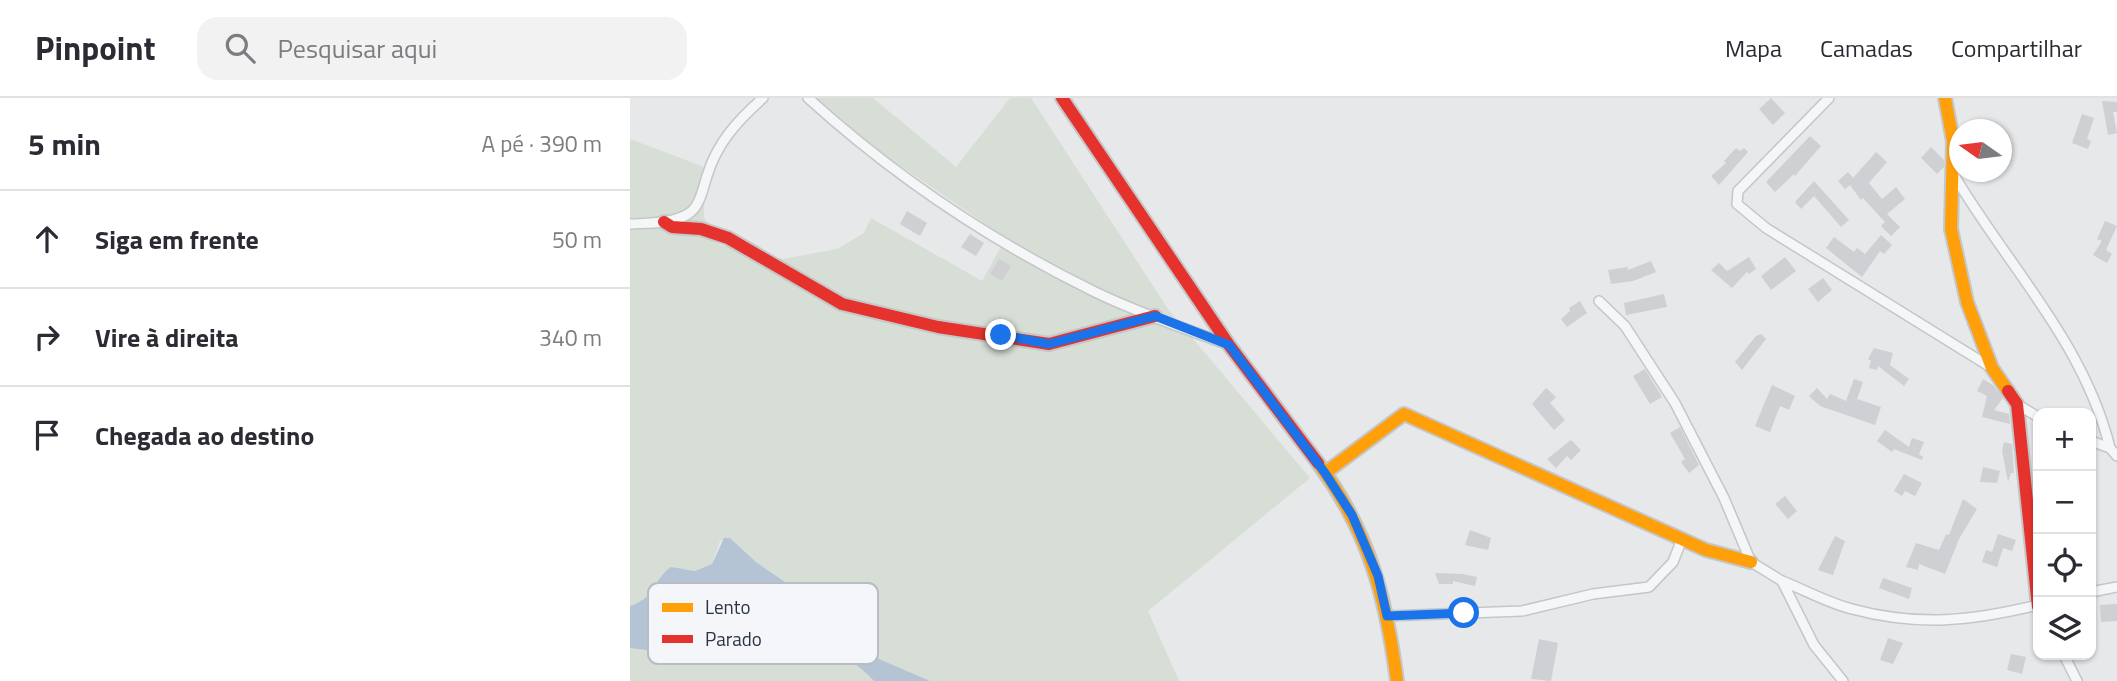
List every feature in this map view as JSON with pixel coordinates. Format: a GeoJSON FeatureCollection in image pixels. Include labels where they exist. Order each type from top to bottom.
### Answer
{"type":"FeatureCollection","features":[{"type":"Feature","properties":{"kind":"street"},"geometry":{"type":"LineString","coordinates":[[630,224],[664,222],[690,213],[698,203],[722,140],[763,98]]}},
{"type":"Feature","properties":{"kind":"street"},"geometry":{"type":"LineString","coordinates":[[808,98],[890,169],[1062,275],[1229,345]]}},
{"type":"Feature","properties":{"kind":"street"},"geometry":{"type":"LineString","coordinates":[[1062,98],[1229,345],[1325,473],[1352,515],[1365,544],[1387,616],[1397,681]]}},
{"type":"Feature","properties":{"kind":"street"},"geometry":{"type":"LineString","coordinates":[[1829,98],[1738,191],[1737,204],[1766,228],[1992,368]]}},
{"type":"Feature","properties":{"kind":"street"},"geometry":{"type":"LineString","coordinates":[[1945,98],[1949,120]]}},
{"type":"Feature","properties":{"kind":"street"},"geometry":{"type":"LineString","coordinates":[[1952,182],[1951,229],[1967,302],[1992,368],[2017,404],[2033,414]]}},
{"type":"Feature","properties":{"kind":"street"},"geometry":{"type":"LineString","coordinates":[[1958,182],[1978,216],[2051,318],[2085,376],[2110,448],[2117,456]]}},
{"type":"Feature","properties":{"kind":"street"},"geometry":{"type":"LineString","coordinates":[[664,222],[672,227],[701,229],[728,238],[813,290],[842,304],[925,324],[1049,344],[1155,316]]}},
{"type":"Feature","properties":{"kind":"street"},"geometry":{"type":"LineString","coordinates":[[1600,300],[1625,327],[1675,402],[1724,498],[1751,562]]}},
{"type":"Feature","properties":{"kind":"street"},"geometry":{"type":"LineString","coordinates":[[2017,404],[2037,597]]}},
{"type":"Feature","properties":{"kind":"street"},"geometry":{"type":"LineString","coordinates":[[1325,473],[1404,414],[1706,550],[1751,562],[1782,581],[1850,609],[1916,621],[1947,622],[1984,618],[2033,607]]}},
{"type":"Feature","properties":{"kind":"street"},"geometry":{"type":"LineString","coordinates":[[2096,443],[2110,448]]}},
{"type":"Feature","properties":{"kind":"street"},"geometry":{"type":"LineString","coordinates":[[1387,616],[1522,611],[1593,594],[1649,587],[1673,562],[1682,539]]}},
{"type":"Feature","properties":{"kind":"street"},"geometry":{"type":"LineString","coordinates":[[1782,581],[1814,645],[1843,681]]}},
{"type":"Feature","properties":{"kind":"street"},"geometry":{"type":"LineString","coordinates":[[2096,591],[2117,587]]}},
{"type":"Feature","properties":{"kind":"street"},"geometry":{"type":"LineString","coordinates":[[2066,660],[2077,681]]}},
{"type":"Feature","properties":{"kind":"shaded area"},"geometry":{"type":"Polygon","coordinates":[[[801,98],[873,98],[956,167],[1010,98],[1031,98],[1168,309],[1310,478],[1148,611],[1179,681],[930,681],[878,658],[878,583],[786,583],[756,562],[730,538],[720,541],[712,564],[695,571],[687,569],[662,574],[658,583],[648,583],[648,597],[630,606],[630,139],[704,167],[704,217],[720,245],[783,259],[837,249],[864,233],[871,218],[982,281],[1006,238],[801,98]]]}},
{"type":"Feature","properties":{"kind":"shaded area"},"geometry":{"type":"Polygon","coordinates":[[[630,648],[648,650],[648,664],[856,664],[874,681],[630,681],[630,648]]]}},
{"type":"Feature","properties":{"kind":"water"},"geometry":{"type":"Polygon","coordinates":[[[724,538],[730,538],[756,562],[786,583],[657,583],[671,567],[695,571],[712,564],[724,538]]]}},
{"type":"Feature","properties":{"kind":"water"},"geometry":{"type":"Polygon","coordinates":[[[648,595],[648,650],[630,648],[630,606],[648,595]]]}},
{"type":"Feature","properties":{"kind":"water"},"geometry":{"type":"Polygon","coordinates":[[[878,658],[930,681],[874,681],[856,665],[878,664],[878,658]]]}},
{"type":"Feature","properties":{"kind":"building"},"geometry":{"type":"Polygon","coordinates":[[[1771,98],[1785,113],[1773,125],[1759,109],[1771,98]]]}},
{"type":"Feature","properties":{"kind":"building"},"geometry":{"type":"Polygon","coordinates":[[[2102,101],[2117,102],[2117,112],[2113,112],[2117,133],[2108,135],[2102,101]]]}},
{"type":"Feature","properties":{"kind":"building"},"geometry":{"type":"Polygon","coordinates":[[[2082,114],[2094,118],[2087,139],[2091,141],[2088,149],[2072,143],[2082,114]]]}},
{"type":"Feature","properties":{"kind":"building"},"geometry":{"type":"Polygon","coordinates":[[[1810,136],[1821,146],[1795,176],[1794,174],[1775,192],[1766,182],[1810,136]]]}},
{"type":"Feature","properties":{"kind":"building"},"geometry":{"type":"Polygon","coordinates":[[[1931,147],[1944,160],[1944,167],[1937,174],[1921,158],[1931,147]]]}},
{"type":"Feature","properties":{"kind":"building"},"geometry":{"type":"Polygon","coordinates":[[[1736,148],[1740,151],[1744,148],[1748,152],[1719,185],[1711,176],[1726,163],[1724,161],[1736,148]]]}},
{"type":"Feature","properties":{"kind":"building"},"geometry":{"type":"Polygon","coordinates":[[[1876,152],[1887,162],[1869,183],[1882,199],[1896,187],[1905,199],[1887,214],[1900,227],[1891,236],[1881,226],[1885,222],[1863,198],[1861,200],[1850,185],[1845,189],[1838,181],[1848,172],[1853,178],[1876,152]]]}},
{"type":"Feature","properties":{"kind":"building"},"geometry":{"type":"Polygon","coordinates":[[[1814,181],[1849,220],[1841,227],[1814,196],[1801,209],[1795,202],[1814,181]]]}},
{"type":"Feature","properties":{"kind":"building"},"geometry":{"type":"Polygon","coordinates":[[[907,211],[927,223],[920,236],[900,224],[907,211]]]}},
{"type":"Feature","properties":{"kind":"building"},"geometry":{"type":"Polygon","coordinates":[[[2105,221],[2117,226],[2106,250],[2112,254],[2107,263],[2093,255],[2102,241],[2097,239],[2105,221]]]}},
{"type":"Feature","properties":{"kind":"building"},"geometry":{"type":"Polygon","coordinates":[[[970,234],[984,243],[976,256],[961,247],[970,234]]]}},
{"type":"Feature","properties":{"kind":"building"},"geometry":{"type":"Polygon","coordinates":[[[1881,235],[1892,245],[1884,254],[1880,251],[1862,277],[1826,248],[1834,237],[1854,252],[1857,248],[1865,254],[1881,235]]]}},
{"type":"Feature","properties":{"kind":"building"},"geometry":{"type":"Polygon","coordinates":[[[1749,257],[1756,269],[1749,274],[1747,272],[1732,288],[1711,270],[1719,263],[1727,271],[1749,257]]]}},
{"type":"Feature","properties":{"kind":"building"},"geometry":{"type":"Polygon","coordinates":[[[1785,257],[1796,271],[1771,290],[1761,276],[1785,257]]]}},
{"type":"Feature","properties":{"kind":"building"},"geometry":{"type":"Polygon","coordinates":[[[999,259],[1011,266],[1002,281],[990,274],[999,259]]]}},
{"type":"Feature","properties":{"kind":"building"},"geometry":{"type":"Polygon","coordinates":[[[1651,261],[1656,272],[1633,281],[1611,284],[1608,270],[1628,267],[1628,270],[1651,261]]]}},
{"type":"Feature","properties":{"kind":"building"},"geometry":{"type":"Polygon","coordinates":[[[1823,278],[1832,290],[1818,302],[1808,289],[1823,278]]]}},
{"type":"Feature","properties":{"kind":"building"},"geometry":{"type":"Polygon","coordinates":[[[1664,294],[1667,307],[1626,315],[1624,303],[1664,294]]]}},
{"type":"Feature","properties":{"kind":"building"},"geometry":{"type":"Polygon","coordinates":[[[1580,301],[1587,313],[1567,327],[1561,319],[1570,311],[1569,308],[1580,301]]]}},
{"type":"Feature","properties":{"kind":"building"},"geometry":{"type":"Polygon","coordinates":[[[1761,334],[1766,339],[1742,370],[1735,362],[1756,336],[1761,334]]]}},
{"type":"Feature","properties":{"kind":"building"},"geometry":{"type":"Polygon","coordinates":[[[1874,348],[1893,353],[1890,365],[1909,379],[1904,386],[1878,366],[1877,370],[1869,368],[1871,361],[1868,359],[1874,348]]]}},
{"type":"Feature","properties":{"kind":"building"},"geometry":{"type":"Polygon","coordinates":[[[1645,369],[1662,397],[1650,404],[1633,376],[1645,369]]]}},
{"type":"Feature","properties":{"kind":"building"},"geometry":{"type":"Polygon","coordinates":[[[1854,379],[1863,382],[1857,399],[1881,407],[1875,425],[1820,406],[1809,396],[1817,388],[1827,399],[1830,394],[1846,401],[1854,379]]]}},
{"type":"Feature","properties":{"kind":"building"},"geometry":{"type":"Polygon","coordinates":[[[1983,379],[1993,385],[2003,398],[1994,410],[2009,414],[2010,424],[1982,417],[1987,396],[1977,391],[1983,379]]]}},
{"type":"Feature","properties":{"kind":"building"},"geometry":{"type":"Polygon","coordinates":[[[1772,385],[1795,396],[1789,410],[1780,406],[1770,432],[1755,426],[1772,385]]]}},
{"type":"Feature","properties":{"kind":"building"},"geometry":{"type":"Polygon","coordinates":[[[1546,388],[1556,397],[1550,403],[1565,420],[1554,430],[1532,404],[1546,388]]]}},
{"type":"Feature","properties":{"kind":"building"},"geometry":{"type":"Polygon","coordinates":[[[1680,427],[1699,465],[1689,473],[1681,462],[1685,459],[1670,433],[1680,427]]]}},
{"type":"Feature","properties":{"kind":"building"},"geometry":{"type":"Polygon","coordinates":[[[1885,430],[1909,447],[1912,438],[1924,442],[1919,454],[1923,457],[1922,460],[1894,449],[1892,452],[1877,441],[1885,430]]]}},
{"type":"Feature","properties":{"kind":"building"},"geometry":{"type":"Polygon","coordinates":[[[1571,440],[1581,450],[1571,460],[1567,456],[1556,468],[1547,459],[1571,440]]]}},
{"type":"Feature","properties":{"kind":"building"},"geometry":{"type":"Polygon","coordinates":[[[2004,442],[2012,444],[2014,473],[2011,473],[2008,482],[2002,451],[2004,442]]]}},
{"type":"Feature","properties":{"kind":"building"},"geometry":{"type":"Polygon","coordinates":[[[1983,467],[2000,471],[1997,483],[1980,482],[1983,467]]]}},
{"type":"Feature","properties":{"kind":"building"},"geometry":{"type":"Polygon","coordinates":[[[1904,474],[1922,483],[1915,496],[1905,491],[1902,496],[1894,491],[1904,474]]]}},
{"type":"Feature","properties":{"kind":"building"},"geometry":{"type":"Polygon","coordinates":[[[1785,496],[1797,511],[1788,519],[1775,504],[1785,496]]]}},
{"type":"Feature","properties":{"kind":"building"},"geometry":{"type":"Polygon","coordinates":[[[1963,499],[1977,509],[1959,539],[1945,574],[1919,564],[1918,570],[1906,567],[1916,543],[1939,550],[1946,534],[1949,535],[1963,499]]]}},
{"type":"Feature","properties":{"kind":"building"},"geometry":{"type":"Polygon","coordinates":[[[1470,530],[1491,538],[1488,550],[1465,545],[1470,530]]]}},
{"type":"Feature","properties":{"kind":"building"},"geometry":{"type":"Polygon","coordinates":[[[1998,534],[2016,540],[2012,551],[2003,548],[1997,567],[1982,562],[1986,550],[1992,552],[1998,534]]]}},
{"type":"Feature","properties":{"kind":"building"},"geometry":{"type":"Polygon","coordinates":[[[1835,536],[1845,541],[1833,575],[1818,570],[1835,536]]]}},
{"type":"Feature","properties":{"kind":"building"},"geometry":{"type":"Polygon","coordinates":[[[1435,573],[1477,577],[1475,586],[1453,581],[1453,584],[1439,584],[1435,573]]]}},
{"type":"Feature","properties":{"kind":"building"},"geometry":{"type":"Polygon","coordinates":[[[1883,578],[1912,588],[1909,599],[1879,588],[1883,578]]]}},
{"type":"Feature","properties":{"kind":"building"},"geometry":{"type":"Polygon","coordinates":[[[2117,604],[2117,621],[2101,622],[2100,605],[2117,604]]]}},
{"type":"Feature","properties":{"kind":"building"},"geometry":{"type":"Polygon","coordinates":[[[1888,638],[1903,643],[1893,664],[1880,660],[1888,638]]]}},
{"type":"Feature","properties":{"kind":"building"},"geometry":{"type":"Polygon","coordinates":[[[1539,639],[1558,643],[1551,681],[1531,679],[1539,639]]]}},
{"type":"Feature","properties":{"kind":"building"},"geometry":{"type":"Polygon","coordinates":[[[2011,654],[2026,657],[2022,674],[2007,670],[2011,654]]]}},
{"type":"Feature","properties":{"kind":"traffic: slow"},"geometry":{"type":"LineString","coordinates":[[1945,98],[1953,141],[1951,229],[1967,302],[1992,368],[2008,391]]}},
{"type":"Feature","properties":{"kind":"traffic: slow"},"geometry":{"type":"LineString","coordinates":[[1325,473],[1404,414],[1706,550],[1751,562]]}},
{"type":"Feature","properties":{"kind":"traffic: slow"},"geometry":{"type":"LineString","coordinates":[[1318,463],[1336,489],[1363,540],[1381,593],[1397,681]]}},
{"type":"Feature","properties":{"kind":"traffic: jam"},"geometry":{"type":"LineString","coordinates":[[1062,98],[1229,345],[1318,463]]}},
{"type":"Feature","properties":{"kind":"traffic: jam"},"geometry":{"type":"LineString","coordinates":[[664,222],[672,227],[701,229],[728,238],[842,304],[938,327],[1049,344],[1155,316]]}},
{"type":"Feature","properties":{"kind":"traffic: jam"},"geometry":{"type":"LineString","coordinates":[[2008,391],[2017,404],[2037,597]]}},
{"type":"Feature","properties":{"kind":"route"},"geometry":{"type":"LineString","coordinates":[[1001,335],[1049,344],[1123,322],[1155,316],[1229,345],[1325,473],[1352,515],[1378,576],[1387,616],[1464,613]]}}]}
